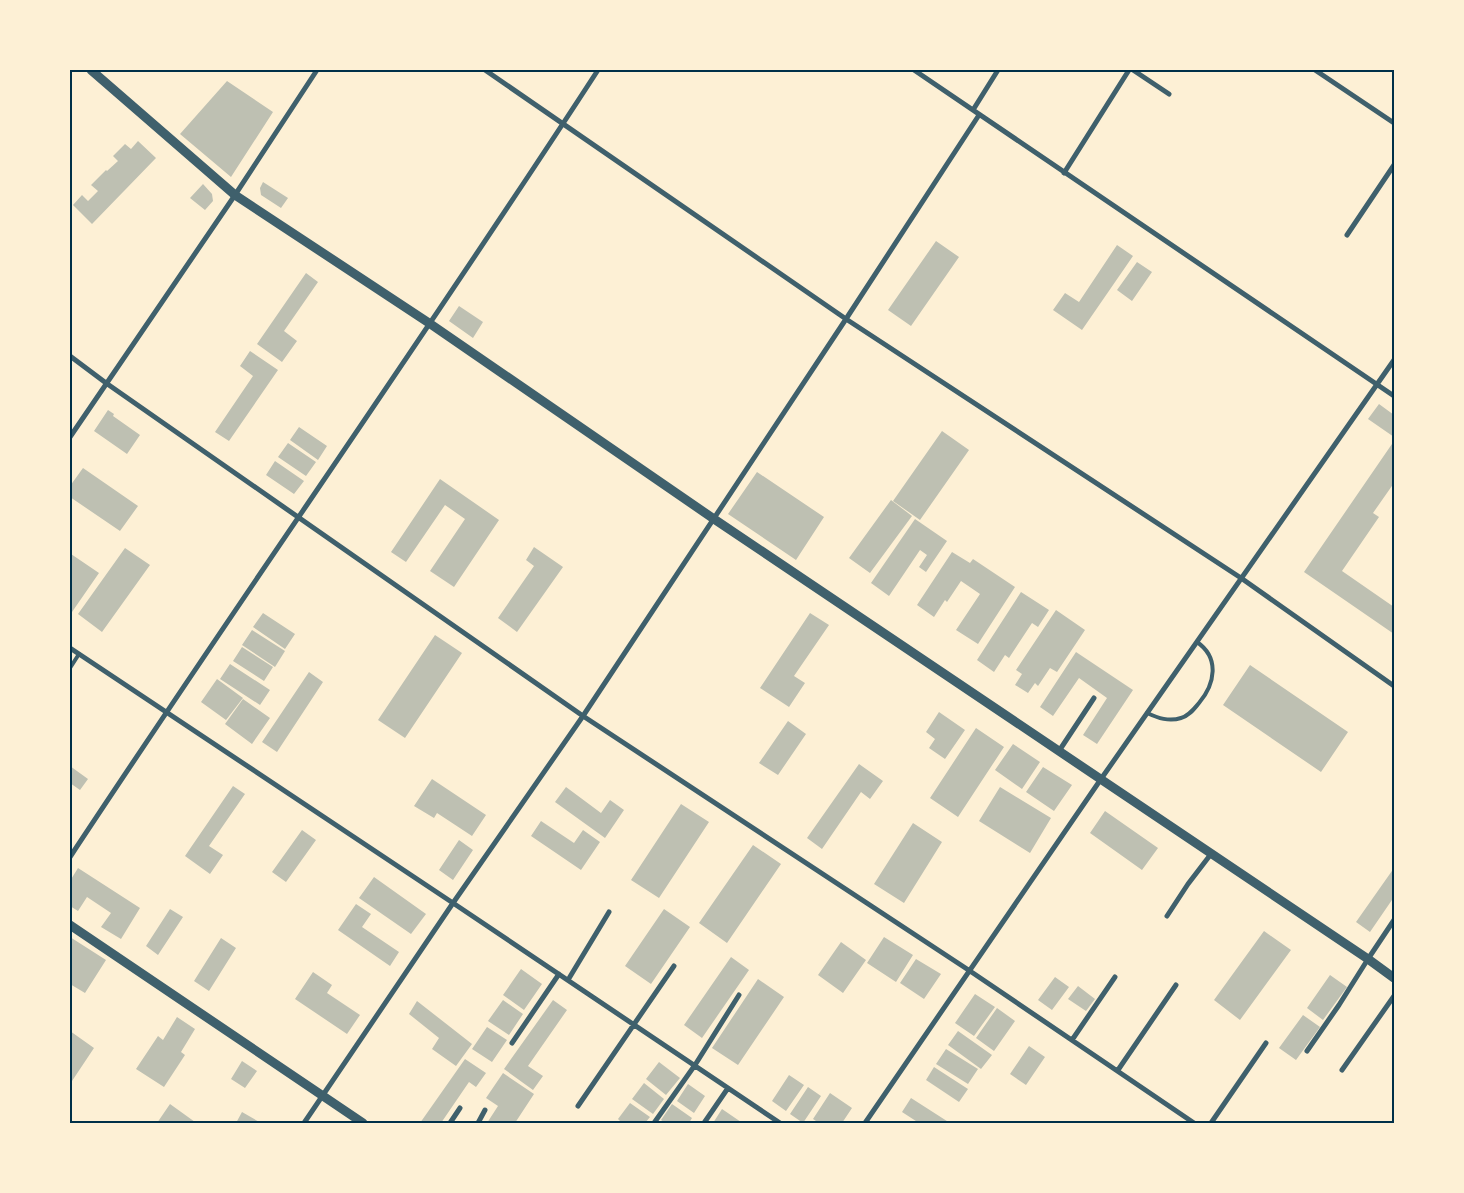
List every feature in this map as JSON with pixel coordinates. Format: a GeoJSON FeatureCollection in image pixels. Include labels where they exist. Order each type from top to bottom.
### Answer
{"type":"FeatureCollection","features":[{"type":"Feature","properties":{"kind":"street"},"geometry":{"type":"LineString","coordinates":[[92,70],[236,195],[429,323],[714,519],[1394,978]]}},
{"type":"Feature","properties":{"kind":"street"},"geometry":{"type":"LineString","coordinates":[[70,437],[236,195],[317,70]]}},
{"type":"Feature","properties":{"kind":"street"},"geometry":{"type":"LineString","coordinates":[[485,70],[846,319],[1241,578],[1394,686]]}},
{"type":"Feature","properties":{"kind":"street"},"geometry":{"type":"LineString","coordinates":[[70,857],[166,711],[299,517],[598,70]]}},
{"type":"Feature","properties":{"kind":"street"},"geometry":{"type":"LineString","coordinates":[[914,70],[1394,396]]}},
{"type":"Feature","properties":{"kind":"street"},"geometry":{"type":"LineString","coordinates":[[973,110],[998,70]]}},
{"type":"Feature","properties":{"kind":"street"},"geometry":{"type":"LineString","coordinates":[[1064,173],[1129,70]]}},
{"type":"Feature","properties":{"kind":"street"},"geometry":{"type":"LineString","coordinates":[[1133,70],[1169,94]]}},
{"type":"Feature","properties":{"kind":"street"},"geometry":{"type":"LineString","coordinates":[[1320,71],[1394,123]]}},
{"type":"Feature","properties":{"kind":"street"},"geometry":{"type":"LineString","coordinates":[[304,1123],[583,716],[979,115]]}},
{"type":"Feature","properties":{"kind":"street"},"geometry":{"type":"LineString","coordinates":[[1347,235],[1394,164]]}},
{"type":"Feature","properties":{"kind":"street"},"geometry":{"type":"LineString","coordinates":[[70,356],[583,716],[970,970],[1194,1123]]}},
{"type":"Feature","properties":{"kind":"street"},"geometry":{"type":"LineString","coordinates":[[865,1123],[1101,779],[1394,360]]}},
{"type":"Feature","properties":{"kind":"street"},"geometry":{"type":"LineString","coordinates":[[70,648],[454,902],[780,1123]]}},
{"type":"Feature","properties":{"kind":"street"},"geometry":{"type":"LineString","coordinates":[[1058,751],[1094,698]]}},
{"type":"Feature","properties":{"kind":"street"},"geometry":{"type":"LineString","coordinates":[[1167,916],[1211,854]]}},
{"type":"Feature","properties":{"kind":"street"},"geometry":{"type":"LineString","coordinates":[[568,980],[609,912]]}},
{"type":"Feature","properties":{"kind":"street"},"geometry":{"type":"LineString","coordinates":[[1307,1051],[1394,920]]}},
{"type":"Feature","properties":{"kind":"street"},"geometry":{"type":"LineString","coordinates":[[70,925],[363,1123]]}},
{"type":"Feature","properties":{"kind":"street"},"geometry":{"type":"LineString","coordinates":[[578,1106],[674,966]]}},
{"type":"Feature","properties":{"kind":"street"},"geometry":{"type":"LineString","coordinates":[[512,1043],[559,974]]}},
{"type":"Feature","properties":{"kind":"street"},"geometry":{"type":"LineString","coordinates":[[1072,1040],[1115,977]]}},
{"type":"Feature","properties":{"kind":"street"},"geometry":{"type":"LineString","coordinates":[[1118,1070],[1176,985]]}},
{"type":"Feature","properties":{"kind":"street"},"geometry":{"type":"LineString","coordinates":[[654,1123],[695,1065],[739,995]]}},
{"type":"Feature","properties":{"kind":"street"},"geometry":{"type":"LineString","coordinates":[[1342,1070],[1394,996]]}},
{"type":"Feature","properties":{"kind":"street"},"geometry":{"type":"LineString","coordinates":[[1211,1123],[1237,1088],[1266,1043]]}},
{"type":"Feature","properties":{"kind":"street"},"geometry":{"type":"LineString","coordinates":[[704,1123],[728,1088]]}},
{"type":"Feature","properties":{"kind":"street"},"geometry":{"type":"LineString","coordinates":[[450,1123],[460,1108]]}},
{"type":"Feature","properties":{"kind":"street"},"geometry":{"type":"LineString","coordinates":[[478,1123],[485,1110]]}},
{"type":"Feature","properties":{"kind":"lane"},"geometry":{"type":"LineString","coordinates":[[1147,713],[1170,720],[1182,718],[1193,711],[1207,694],[1212,679],[1213,664],[1203,646],[1197,642]]}},
{"type":"Feature","properties":{"kind":"lane"},"geometry":{"type":"LineString","coordinates":[[70,668],[79,654]]}},
{"type":"Feature","properties":{"kind":"building"},"geometry":{"type":"Polygon","coordinates":[[[227,81],[273,112],[231,177],[180,134],[227,81]]]}},
{"type":"Feature","properties":{"kind":"building"},"geometry":{"type":"Polygon","coordinates":[[[138,141],[156,158],[92,224],[73,205],[82,195],[88,201],[98,191],[91,185],[118,161],[113,156],[125,144],[131,149],[138,141]]]}},
{"type":"Feature","properties":{"kind":"building"},"geometry":{"type":"Polygon","coordinates":[[[263,182],[288,198],[281,208],[261,195],[260,188],[263,182]]]}},
{"type":"Feature","properties":{"kind":"building"},"geometry":{"type":"Polygon","coordinates":[[[203,184],[212,194],[213,201],[205,210],[190,198],[203,184]]]}},
{"type":"Feature","properties":{"kind":"building"},"geometry":{"type":"Polygon","coordinates":[[[936,241],[959,257],[911,326],[888,310],[936,241]]]}},
{"type":"Feature","properties":{"kind":"building"},"geometry":{"type":"Polygon","coordinates":[[[1117,245],[1133,256],[1082,330],[1053,310],[1065,293],[1079,302],[1117,245]]]}},
{"type":"Feature","properties":{"kind":"building"},"geometry":{"type":"Polygon","coordinates":[[[1137,262],[1152,272],[1132,301],[1117,290],[1137,262]]]}},
{"type":"Feature","properties":{"kind":"building"},"geometry":{"type":"Polygon","coordinates":[[[306,273],[318,282],[284,331],[297,341],[282,362],[257,344],[306,273]]]}},
{"type":"Feature","properties":{"kind":"building"},"geometry":{"type":"Polygon","coordinates":[[[459,306],[483,322],[473,338],[449,321],[459,306]]]}},
{"type":"Feature","properties":{"kind":"building"},"geometry":{"type":"Polygon","coordinates":[[[250,351],[278,370],[229,441],[215,432],[253,376],[240,366],[250,351]]]}},
{"type":"Feature","properties":{"kind":"building"},"geometry":{"type":"Polygon","coordinates":[[[1379,404],[1394,415],[1394,437],[1368,419],[1379,404]]]}},
{"type":"Feature","properties":{"kind":"building"},"geometry":{"type":"Polygon","coordinates":[[[108,410],[114,414],[113,416],[140,435],[127,454],[94,431],[108,410]]]}},
{"type":"Feature","properties":{"kind":"building"},"geometry":{"type":"Polygon","coordinates":[[[299,427],[327,446],[318,460],[290,440],[299,427]]]}},
{"type":"Feature","properties":{"kind":"building"},"geometry":{"type":"Polygon","coordinates":[[[942,431],[969,450],[920,520],[893,501],[942,431]]]}},
{"type":"Feature","properties":{"kind":"building"},"geometry":{"type":"Polygon","coordinates":[[[1394,441],[1394,483],[1373,513],[1379,517],[1342,571],[1394,607],[1394,634],[1304,572],[1394,441]]]}},
{"type":"Feature","properties":{"kind":"building"},"geometry":{"type":"Polygon","coordinates":[[[288,443],[316,462],[306,476],[278,457],[288,443]]]}},
{"type":"Feature","properties":{"kind":"building"},"geometry":{"type":"Polygon","coordinates":[[[275,461],[304,481],[294,494],[266,475],[275,461]]]}},
{"type":"Feature","properties":{"kind":"building"},"geometry":{"type":"Polygon","coordinates":[[[83,468],[138,506],[120,531],[70,497],[70,486],[83,468]]]}},
{"type":"Feature","properties":{"kind":"building"},"geometry":{"type":"Polygon","coordinates":[[[757,472],[824,517],[796,560],[728,514],[757,472]]]}},
{"type":"Feature","properties":{"kind":"building"},"geometry":{"type":"Polygon","coordinates":[[[440,479],[499,520],[454,587],[430,571],[465,519],[445,505],[406,562],[391,552],[440,479]]]}},
{"type":"Feature","properties":{"kind":"building"},"geometry":{"type":"Polygon","coordinates":[[[891,500],[912,516],[870,573],[849,558],[891,500]]]}},
{"type":"Feature","properties":{"kind":"building"},"geometry":{"type":"Polygon","coordinates":[[[915,519],[947,541],[926,572],[919,567],[927,555],[920,550],[889,596],[871,583],[915,519]]]}},
{"type":"Feature","properties":{"kind":"building"},"geometry":{"type":"Polygon","coordinates":[[[534,547],[563,567],[517,632],[498,618],[534,566],[526,560],[534,547]]]}},
{"type":"Feature","properties":{"kind":"building"},"geometry":{"type":"Polygon","coordinates":[[[125,548],[150,565],[102,632],[78,614],[125,548]]]}},
{"type":"Feature","properties":{"kind":"building"},"geometry":{"type":"Polygon","coordinates":[[[952,552],[970,563],[973,559],[1015,587],[978,644],[956,630],[980,594],[961,581],[934,617],[917,605],[952,552]]]}},
{"type":"Feature","properties":{"kind":"building"},"geometry":{"type":"Polygon","coordinates":[[[71,554],[99,573],[72,612],[70,610],[71,554]]]}},
{"type":"Feature","properties":{"kind":"building"},"geometry":{"type":"Polygon","coordinates":[[[1021,592],[1049,610],[1038,627],[1032,623],[1009,658],[1005,655],[994,672],[977,660],[1021,592]]]}},
{"type":"Feature","properties":{"kind":"building"},"geometry":{"type":"Polygon","coordinates":[[[1056,610],[1085,630],[1057,672],[1050,668],[1038,686],[1035,683],[1028,693],[1015,685],[1022,674],[1016,670],[1056,610]]]}},
{"type":"Feature","properties":{"kind":"building"},"geometry":{"type":"Polygon","coordinates":[[[263,613],[295,634],[285,649],[253,627],[263,613]]]}},
{"type":"Feature","properties":{"kind":"building"},"geometry":{"type":"Polygon","coordinates":[[[810,613],[829,625],[794,676],[805,683],[789,707],[760,688],[810,613]]]}},
{"type":"Feature","properties":{"kind":"building"},"geometry":{"type":"Polygon","coordinates":[[[252,630],[285,651],[275,667],[242,645],[252,630]]]}},
{"type":"Feature","properties":{"kind":"building"},"geometry":{"type":"Polygon","coordinates":[[[435,635],[462,653],[405,738],[378,720],[435,635]]]}},
{"type":"Feature","properties":{"kind":"building"},"geometry":{"type":"Polygon","coordinates":[[[242,647],[273,667],[264,681],[233,661],[242,647]]]}},
{"type":"Feature","properties":{"kind":"building"},"geometry":{"type":"Polygon","coordinates":[[[1076,652],[1133,690],[1097,744],[1083,735],[1107,698],[1079,678],[1053,716],[1040,707],[1076,652]]]}},
{"type":"Feature","properties":{"kind":"building"},"geometry":{"type":"Polygon","coordinates":[[[230,664],[270,690],[260,705],[220,679],[230,664]]]}},
{"type":"Feature","properties":{"kind":"building"},"geometry":{"type":"Polygon","coordinates":[[[1250,665],[1348,732],[1321,772],[1223,705],[1250,665]]]}},
{"type":"Feature","properties":{"kind":"building"},"geometry":{"type":"Polygon","coordinates":[[[309,672],[323,682],[277,752],[262,742],[309,672]]]}},
{"type":"Feature","properties":{"kind":"building"},"geometry":{"type":"Polygon","coordinates":[[[217,679],[243,698],[226,720],[201,702],[217,679]]]}},
{"type":"Feature","properties":{"kind":"building"},"geometry":{"type":"Polygon","coordinates":[[[243,699],[270,718],[252,744],[225,724],[243,699]]]}},
{"type":"Feature","properties":{"kind":"building"},"geometry":{"type":"Polygon","coordinates":[[[939,712],[965,730],[945,759],[929,748],[935,739],[926,732],[939,712]]]}},
{"type":"Feature","properties":{"kind":"building"},"geometry":{"type":"Polygon","coordinates":[[[788,721],[806,734],[778,775],[759,763],[788,721]]]}},
{"type":"Feature","properties":{"kind":"building"},"geometry":{"type":"Polygon","coordinates":[[[976,728],[1004,747],[958,817],[930,798],[976,728]]]}},
{"type":"Feature","properties":{"kind":"building"},"geometry":{"type":"Polygon","coordinates":[[[1013,744],[1040,762],[1022,789],[995,770],[1013,744]]]}},
{"type":"Feature","properties":{"kind":"building"},"geometry":{"type":"Polygon","coordinates":[[[859,764],[883,781],[870,799],[861,792],[822,849],[807,838],[859,764]]]}},
{"type":"Feature","properties":{"kind":"building"},"geometry":{"type":"Polygon","coordinates":[[[70,766],[88,779],[80,790],[70,783],[70,766]]]}},
{"type":"Feature","properties":{"kind":"building"},"geometry":{"type":"Polygon","coordinates":[[[1043,767],[1072,785],[1054,811],[1026,792],[1043,767]]]}},
{"type":"Feature","properties":{"kind":"building"},"geometry":{"type":"Polygon","coordinates":[[[432,779],[486,815],[472,836],[437,813],[434,818],[414,806],[432,779]]]}},
{"type":"Feature","properties":{"kind":"building"},"geometry":{"type":"Polygon","coordinates":[[[233,786],[245,794],[209,846],[223,855],[210,874],[185,856],[233,786]]]}},
{"type":"Feature","properties":{"kind":"building"},"geometry":{"type":"Polygon","coordinates":[[[566,787],[601,813],[610,800],[624,810],[605,838],[555,802],[566,787]]]}},
{"type":"Feature","properties":{"kind":"building"},"geometry":{"type":"Polygon","coordinates":[[[1000,787],[1051,818],[1030,853],[979,821],[1000,787]]]}},
{"type":"Feature","properties":{"kind":"building"},"geometry":{"type":"Polygon","coordinates":[[[681,804],[709,822],[659,898],[631,880],[681,804]]]}},
{"type":"Feature","properties":{"kind":"building"},"geometry":{"type":"Polygon","coordinates":[[[1105,811],[1158,848],[1142,870],[1090,833],[1105,811]]]}},
{"type":"Feature","properties":{"kind":"building"},"geometry":{"type":"Polygon","coordinates":[[[541,821],[574,843],[583,830],[600,842],[581,870],[531,836],[541,821]]]}},
{"type":"Feature","properties":{"kind":"building"},"geometry":{"type":"Polygon","coordinates":[[[913,823],[942,842],[904,903],[874,884],[913,823]]]}},
{"type":"Feature","properties":{"kind":"building"},"geometry":{"type":"Polygon","coordinates":[[[302,830],[316,840],[286,882],[272,872],[302,830]]]}},
{"type":"Feature","properties":{"kind":"building"},"geometry":{"type":"Polygon","coordinates":[[[459,840],[473,850],[453,880],[439,870],[459,840]]]}},
{"type":"Feature","properties":{"kind":"building"},"geometry":{"type":"Polygon","coordinates":[[[753,845],[781,864],[727,943],[699,923],[753,845]]]}},
{"type":"Feature","properties":{"kind":"building"},"geometry":{"type":"Polygon","coordinates":[[[78,868],[140,908],[121,939],[101,927],[111,913],[87,897],[78,911],[70,906],[70,881],[78,868]]]}},
{"type":"Feature","properties":{"kind":"building"},"geometry":{"type":"Polygon","coordinates":[[[1394,868],[1394,897],[1370,932],[1356,922],[1394,868]]]}},
{"type":"Feature","properties":{"kind":"building"},"geometry":{"type":"Polygon","coordinates":[[[374,877],[426,914],[411,934],[359,898],[374,877]]]}},
{"type":"Feature","properties":{"kind":"building"},"geometry":{"type":"Polygon","coordinates":[[[356,904],[371,914],[362,927],[399,952],[390,966],[338,930],[356,904]]]}},
{"type":"Feature","properties":{"kind":"building"},"geometry":{"type":"Polygon","coordinates":[[[170,909],[183,917],[158,955],[146,946],[170,909]]]}},
{"type":"Feature","properties":{"kind":"building"},"geometry":{"type":"Polygon","coordinates":[[[664,909],[690,927],[651,984],[625,966],[664,909]]]}},
{"type":"Feature","properties":{"kind":"building"},"geometry":{"type":"Polygon","coordinates":[[[1264,931],[1291,950],[1240,1020],[1214,1000],[1264,931]]]}},
{"type":"Feature","properties":{"kind":"building"},"geometry":{"type":"Polygon","coordinates":[[[70,937],[106,960],[85,993],[70,984],[70,937]]]}},
{"type":"Feature","properties":{"kind":"building"},"geometry":{"type":"Polygon","coordinates":[[[884,937],[913,955],[896,982],[867,963],[884,937]]]}},
{"type":"Feature","properties":{"kind":"building"},"geometry":{"type":"Polygon","coordinates":[[[221,938],[236,948],[209,991],[194,981],[221,938]]]}},
{"type":"Feature","properties":{"kind":"building"},"geometry":{"type":"Polygon","coordinates":[[[841,942],[866,960],[843,993],[818,975],[841,942]]]}},
{"type":"Feature","properties":{"kind":"building"},"geometry":{"type":"Polygon","coordinates":[[[731,957],[749,970],[702,1038],[684,1025],[731,957]]]}},
{"type":"Feature","properties":{"kind":"building"},"geometry":{"type":"Polygon","coordinates":[[[916,959],[941,974],[924,999],[900,983],[916,959]]]}},
{"type":"Feature","properties":{"kind":"building"},"geometry":{"type":"Polygon","coordinates":[[[521,969],[542,984],[524,1010],[503,995],[521,969]]]}},
{"type":"Feature","properties":{"kind":"building"},"geometry":{"type":"Polygon","coordinates":[[[313,972],[332,985],[327,993],[360,1015],[347,1034],[295,999],[313,972]]]}},
{"type":"Feature","properties":{"kind":"building"},"geometry":{"type":"Polygon","coordinates":[[[1330,975],[1347,987],[1323,1020],[1307,1008],[1330,975]]]}},
{"type":"Feature","properties":{"kind":"building"},"geometry":{"type":"Polygon","coordinates":[[[1055,977],[1069,987],[1052,1010],[1038,1000],[1055,977]]]}},
{"type":"Feature","properties":{"kind":"building"},"geometry":{"type":"Polygon","coordinates":[[[758,979],[784,997],[738,1065],[712,1048],[758,979]]]}},
{"type":"Feature","properties":{"kind":"building"},"geometry":{"type":"Polygon","coordinates":[[[1078,986],[1095,999],[1086,1011],[1068,999],[1078,986]]]}},
{"type":"Feature","properties":{"kind":"building"},"geometry":{"type":"Polygon","coordinates":[[[975,994],[995,1007],[974,1036],[955,1023],[975,994]]]}},
{"type":"Feature","properties":{"kind":"building"},"geometry":{"type":"Polygon","coordinates":[[[503,1000],[523,1014],[509,1035],[488,1021],[503,1000]]]}},
{"type":"Feature","properties":{"kind":"building"},"geometry":{"type":"Polygon","coordinates":[[[553,1000],[567,1010],[528,1066],[543,1076],[533,1090],[504,1069],[553,1000]]]}},
{"type":"Feature","properties":{"kind":"building"},"geometry":{"type":"Polygon","coordinates":[[[417,1001],[472,1044],[456,1066],[432,1049],[439,1038],[409,1014],[417,1001]]]}},
{"type":"Feature","properties":{"kind":"building"},"geometry":{"type":"Polygon","coordinates":[[[997,1008],[1015,1021],[994,1051],[976,1038],[997,1008]]]}},
{"type":"Feature","properties":{"kind":"building"},"geometry":{"type":"Polygon","coordinates":[[[1303,1015],[1320,1027],[1296,1060],[1279,1048],[1303,1015]]]}},
{"type":"Feature","properties":{"kind":"building"},"geometry":{"type":"Polygon","coordinates":[[[177,1017],[195,1029],[181,1052],[185,1055],[164,1087],[136,1069],[158,1036],[163,1040],[177,1017]]]}},
{"type":"Feature","properties":{"kind":"building"},"geometry":{"type":"Polygon","coordinates":[[[487,1027],[507,1040],[492,1062],[472,1049],[487,1027]]]}},
{"type":"Feature","properties":{"kind":"building"},"geometry":{"type":"Polygon","coordinates":[[[70,1031],[94,1048],[72,1081],[70,1080],[70,1031]]]}},
{"type":"Feature","properties":{"kind":"building"},"geometry":{"type":"Polygon","coordinates":[[[958,1031],[992,1055],[981,1069],[948,1045],[958,1031]]]}},
{"type":"Feature","properties":{"kind":"building"},"geometry":{"type":"Polygon","coordinates":[[[1029,1046],[1045,1057],[1026,1085],[1010,1074],[1029,1046]]]}},
{"type":"Feature","properties":{"kind":"building"},"geometry":{"type":"Polygon","coordinates":[[[946,1049],[978,1069],[968,1084],[936,1064],[946,1049]]]}},
{"type":"Feature","properties":{"kind":"building"},"geometry":{"type":"Polygon","coordinates":[[[465,1059],[486,1073],[476,1087],[469,1082],[441,1123],[420,1123],[465,1059]]]}},
{"type":"Feature","properties":{"kind":"building"},"geometry":{"type":"Polygon","coordinates":[[[242,1061],[257,1071],[245,1088],[231,1079],[242,1061]]]}},
{"type":"Feature","properties":{"kind":"building"},"geometry":{"type":"Polygon","coordinates":[[[659,1062],[680,1078],[666,1095],[646,1079],[659,1062]]]}},
{"type":"Feature","properties":{"kind":"building"},"geometry":{"type":"Polygon","coordinates":[[[934,1067],[968,1089],[959,1102],[926,1080],[934,1067]]]}},
{"type":"Feature","properties":{"kind":"building"},"geometry":{"type":"Polygon","coordinates":[[[503,1073],[534,1094],[515,1123],[487,1123],[498,1106],[486,1098],[503,1073]]]}},
{"type":"Feature","properties":{"kind":"building"},"geometry":{"type":"Polygon","coordinates":[[[789,1075],[804,1085],[786,1111],[772,1101],[789,1075]]]}},
{"type":"Feature","properties":{"kind":"building"},"geometry":{"type":"Polygon","coordinates":[[[644,1083],[664,1099],[653,1114],[632,1099],[644,1083]]]}},
{"type":"Feature","properties":{"kind":"building"},"geometry":{"type":"Polygon","coordinates":[[[688,1084],[705,1096],[694,1113],[677,1101],[688,1084]]]}},
{"type":"Feature","properties":{"kind":"building"},"geometry":{"type":"Polygon","coordinates":[[[808,1087],[821,1096],[803,1123],[790,1114],[808,1087]]]}},
{"type":"Feature","properties":{"kind":"building"},"geometry":{"type":"Polygon","coordinates":[[[830,1093],[852,1108],[842,1123],[819,1123],[813,1119],[830,1093]]]}},
{"type":"Feature","properties":{"kind":"building"},"geometry":{"type":"Polygon","coordinates":[[[911,1098],[950,1123],[919,1123],[902,1112],[911,1098]]]}},
{"type":"Feature","properties":{"kind":"building"},"geometry":{"type":"Polygon","coordinates":[[[630,1103],[650,1117],[645,1123],[622,1123],[618,1119],[630,1103]]]}},
{"type":"Feature","properties":{"kind":"building"},"geometry":{"type":"Polygon","coordinates":[[[170,1104],[195,1122],[195,1123],[157,1123],[170,1104]]]}},
{"type":"Feature","properties":{"kind":"building"},"geometry":{"type":"Polygon","coordinates":[[[672,1104],[692,1118],[689,1123],[665,1123],[661,1120],[672,1104]]]}},
{"type":"Feature","properties":{"kind":"building"},"geometry":{"type":"Polygon","coordinates":[[[722,1109],[741,1122],[713,1123],[722,1109]]]}},
{"type":"Feature","properties":{"kind":"building"},"geometry":{"type":"Polygon","coordinates":[[[242,1112],[261,1123],[236,1123],[242,1112]]]}}]}
